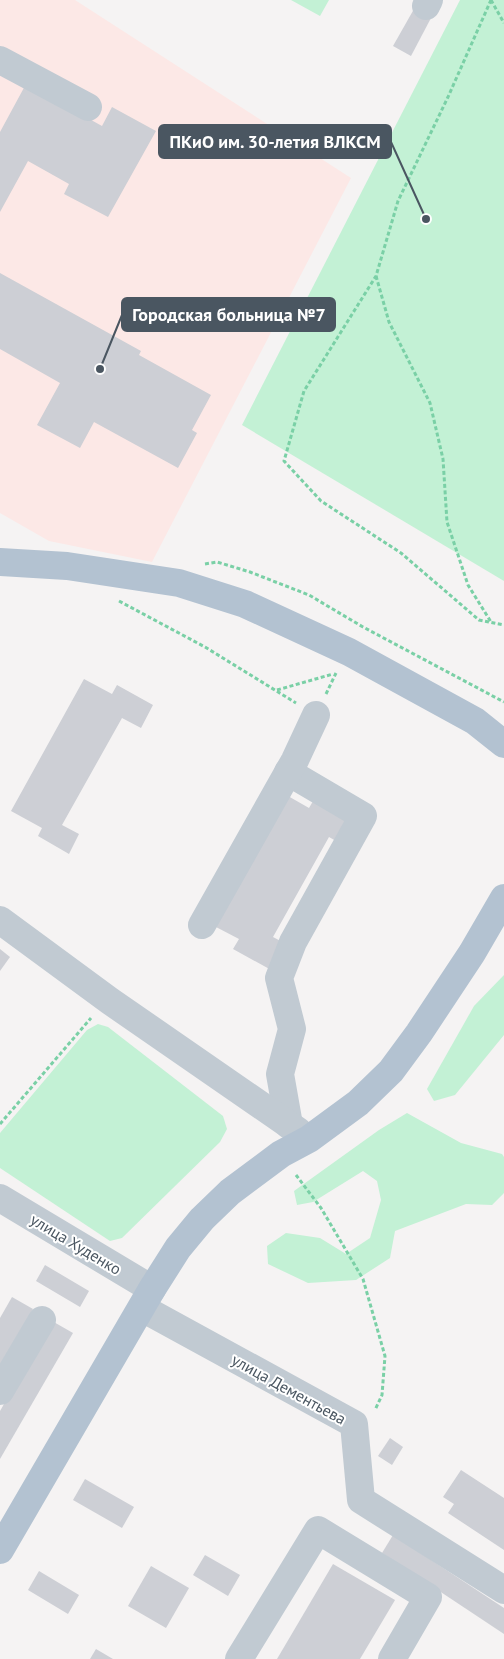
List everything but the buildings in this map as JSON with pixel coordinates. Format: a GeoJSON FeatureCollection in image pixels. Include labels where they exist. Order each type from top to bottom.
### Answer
{"type":"FeatureCollection","features":[{"type":"Feature","properties":{"kind":"main road"},"geometry":{"type":"LineString","coordinates":[[0,562],[67,566],[179,583],[245,604],[349,652],[475,721],[504,744]]}},
{"type":"Feature","properties":{"kind":"main road"},"geometry":{"type":"LineString","coordinates":[[0,1550],[178,1248],[202,1219],[230,1192],[281,1154],[299,1132],[358,1103],[391,1071],[472,954],[504,898]]}},
{"type":"Feature","properties":{"kind":"street"},"geometry":{"type":"LineString","coordinates":[[0,60],[88,107]]}},
{"type":"Feature","properties":{"kind":"street"},"geometry":{"type":"LineString","coordinates":[[202,925],[288,772],[316,715]]}},
{"type":"Feature","properties":{"kind":"street"},"geometry":{"type":"LineString","coordinates":[[288,772],[363,816],[293,942],[279,978],[292,1029],[280,1074],[299,1132]]}},
{"type":"Feature","properties":{"kind":"street"},"geometry":{"type":"LineString","coordinates":[[0,920],[110,1001],[299,1132]]}},
{"type":"Feature","properties":{"kind":"street","name":"улица Худенко"},"geometry":{"type":"LineString","coordinates":[[0,1198],[147,1299]]}},
{"type":"Feature","properties":{"kind":"street","name":"улица Дементьева"},"geometry":{"type":"LineString","coordinates":[[147,1299],[354,1424],[361,1500],[504,1590]]}},
{"type":"Feature","properties":{"kind":"street"},"geometry":{"type":"LineString","coordinates":[[0,1391],[42,1320]]}},
{"type":"Feature","properties":{"kind":"street"},"geometry":{"type":"LineString","coordinates":[[239,1659],[318,1530],[428,1597],[392,1659]]}},
{"type":"Feature","properties":{"kind":"path"},"geometry":{"type":"LineString","coordinates":[[491,0],[504,23]]}},
{"type":"Feature","properties":{"kind":"path"},"geometry":{"type":"LineString","coordinates":[[491,0],[448,97],[398,202],[376,276],[304,392],[284,461],[321,501],[401,553],[479,620],[504,625]]}},
{"type":"Feature","properties":{"kind":"path"},"geometry":{"type":"LineString","coordinates":[[376,276],[389,322],[430,403],[443,459],[447,522],[468,586],[492,622]]}},
{"type":"Feature","properties":{"kind":"path"},"geometry":{"type":"LineString","coordinates":[[112,597],[205,647],[316,715]]}},
{"type":"Feature","properties":{"kind":"path"},"geometry":{"type":"LineString","coordinates":[[276,691],[336,673]]}},
{"type":"Feature","properties":{"kind":"path"},"geometry":{"type":"LineString","coordinates":[[0,1124],[94,1015],[110,1001]]}},
{"type":"Feature","properties":{"kind":"path"},"geometry":{"type":"LineString","coordinates":[[281,1154],[321,1208],[363,1279],[384,1356],[382,1395],[375,1412]]}},
{"type":"Feature","properties":{"kind":"shaded area"},"geometry":{"type":"Polygon","coordinates":[[[0,0],[75,0],[351,178],[152,562],[49,541],[0,513],[0,0]]]}},
{"type":"Feature","properties":{"kind":"green space"},"geometry":{"type":"Polygon","coordinates":[[[291,0],[329,0],[320,16],[291,0]]]}},
{"type":"Feature","properties":{"kind":"green space"},"geometry":{"type":"Polygon","coordinates":[[[460,0],[504,0],[504,581],[242,425],[460,0]]]}},
{"type":"Feature","properties":{"kind":"green space"},"geometry":{"type":"Polygon","coordinates":[[[504,975],[504,1035],[455,1095],[434,1101],[427,1089],[474,1006],[504,975]]]}},
{"type":"Feature","properties":{"kind":"green space"},"geometry":{"type":"Polygon","coordinates":[[[98,1024],[108,1027],[223,1116],[227,1129],[220,1142],[122,1238],[110,1241],[0,1168],[0,1133],[87,1030],[98,1024]]]}},
{"type":"Feature","properties":{"kind":"green space"},"geometry":{"type":"Polygon","coordinates":[[[407,1113],[461,1143],[502,1154],[504,1157],[504,1193],[492,1205],[466,1204],[395,1231],[390,1258],[356,1280],[308,1283],[268,1264],[267,1246],[286,1233],[320,1238],[346,1254],[370,1238],[381,1200],[377,1181],[363,1171],[313,1202],[297,1205],[294,1191],[379,1130],[407,1113]]]}},
{"type":"Feature","properties":{"kind":"place","name":"ПКиО им. 30-летия ВЛКСМ"},"geometry":{"type":"Point","coordinates":[426,219]}},
{"type":"Feature","properties":{"kind":"place","name":"Городская больница №7"},"geometry":{"type":"Point","coordinates":[100,369]}}]}
